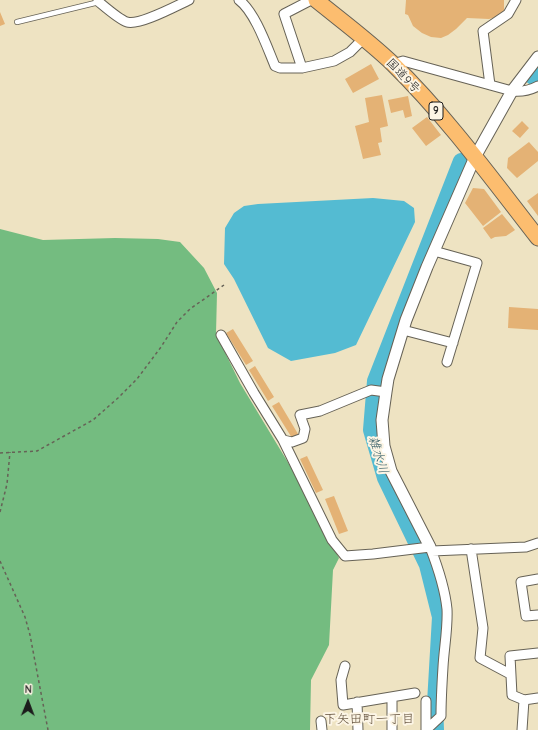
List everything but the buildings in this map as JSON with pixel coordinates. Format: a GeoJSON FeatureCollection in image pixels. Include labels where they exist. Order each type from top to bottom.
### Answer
{"type":"FeatureCollection","features":[{"type":"Feature","properties":{"kind":"highway","name":"国道9号"},"geometry":{"type":"LineString","coordinates":[[316,0],[364,38],[393,64],[475,157],[538,238]]}},
{"type":"Feature","properties":{"kind":"street"},"geometry":{"type":"LineString","coordinates":[[98,1],[127,22],[136,22],[189,0]]}},
{"type":"Feature","properties":{"kind":"street"},"geometry":{"type":"LineString","coordinates":[[239,0],[244,4],[259,29],[275,66],[280,68],[302,68],[334,61],[350,52],[364,38]]}},
{"type":"Feature","properties":{"kind":"street"},"geometry":{"type":"LineString","coordinates":[[302,68],[284,14],[312,0]]}},
{"type":"Feature","properties":{"kind":"street"},"geometry":{"type":"LineString","coordinates":[[490,85],[483,31],[508,14],[516,0]]}},
{"type":"Feature","properties":{"kind":"street"},"geometry":{"type":"LineString","coordinates":[[426,730],[441,716],[447,608],[437,564],[431,549],[391,471],[384,446],[382,420],[388,379],[409,313],[475,157],[512,91],[538,57]]}},
{"type":"Feature","properties":{"kind":"street"},"geometry":{"type":"LineString","coordinates":[[393,64],[402,61],[512,91],[521,92],[531,90],[538,86]]}},
{"type":"Feature","properties":{"kind":"street"},"geometry":{"type":"LineString","coordinates":[[434,251],[477,263],[447,362]]}},
{"type":"Feature","properties":{"kind":"street"},"geometry":{"type":"LineString","coordinates":[[403,330],[453,343]]}},
{"type":"Feature","properties":{"kind":"street"},"geometry":{"type":"LineString","coordinates":[[221,335],[283,440],[332,540],[345,556],[431,549],[526,547],[538,543]]}},
{"type":"Feature","properties":{"kind":"street"},"geometry":{"type":"LineString","coordinates":[[283,440],[292,442],[303,438],[305,429],[300,415],[320,411],[371,390],[386,392]]}},
{"type":"Feature","properties":{"kind":"street"},"geometry":{"type":"LineString","coordinates":[[470,549],[483,628],[480,658],[510,674]]}},
{"type":"Feature","properties":{"kind":"street"},"geometry":{"type":"LineString","coordinates":[[538,579],[521,582],[526,616],[538,615]]}},
{"type":"Feature","properties":{"kind":"street"},"geometry":{"type":"LineString","coordinates":[[538,653],[510,656],[512,695],[524,700],[538,698]]}},
{"type":"Feature","properties":{"kind":"street"},"geometry":{"type":"LineString","coordinates":[[344,666],[341,680],[343,705],[415,693]]}},
{"type":"Feature","properties":{"kind":"street"},"geometry":{"type":"LineString","coordinates":[[392,697],[392,730]]}},
{"type":"Feature","properties":{"kind":"street"},"geometry":{"type":"LineString","coordinates":[[522,730],[524,700]]}},
{"type":"Feature","properties":{"kind":"street"},"geometry":{"type":"LineString","coordinates":[[426,701],[426,730]]}},
{"type":"Feature","properties":{"kind":"street"},"geometry":{"type":"LineString","coordinates":[[357,702],[358,730]]}},
{"type":"Feature","properties":{"kind":"lane"},"geometry":{"type":"LineString","coordinates":[[17,22],[98,1]]}},
{"type":"Feature","properties":{"kind":"path"},"geometry":{"type":"LineString","coordinates":[[0,453],[37,451],[93,420],[137,379],[161,347],[177,322],[190,309],[224,285]]}},
{"type":"Feature","properties":{"kind":"path"},"geometry":{"type":"LineString","coordinates":[[0,512],[7,479],[10,452]]}},
{"type":"Feature","properties":{"kind":"path"},"geometry":{"type":"LineString","coordinates":[[0,562],[25,617],[48,730]]}},
{"type":"Feature","properties":{"kind":"green space"},"geometry":{"type":"Polygon","coordinates":[[[0,229],[43,240],[115,238],[158,239],[180,242],[204,268],[217,293],[216,334],[240,383],[298,479],[339,558],[333,570],[329,645],[311,680],[310,730],[0,730],[0,229]]]}},
{"type":"Feature","properties":{"kind":"water"},"geometry":{"type":"Polygon","coordinates":[[[373,198],[404,201],[414,208],[415,222],[356,345],[335,353],[291,361],[268,348],[234,279],[224,264],[225,228],[234,213],[244,206],[258,204],[373,198]]]}},
{"type":"Feature","properties":{"kind":"waterway","name":"雑水川"},"geometry":{"type":"LineString","coordinates":[[533,77],[538,69]]}},
{"type":"Feature","properties":{"kind":"waterway","name":"雑水川"},"geometry":{"type":"LineString","coordinates":[[436,730],[435,703],[440,617],[427,565],[385,478],[371,430],[375,381],[461,161]]}},
{"type":"Feature","properties":{"kind":"district","name":"下矢田町一丁目"},"geometry":{"type":"Point","coordinates":[369,719]}}]}
